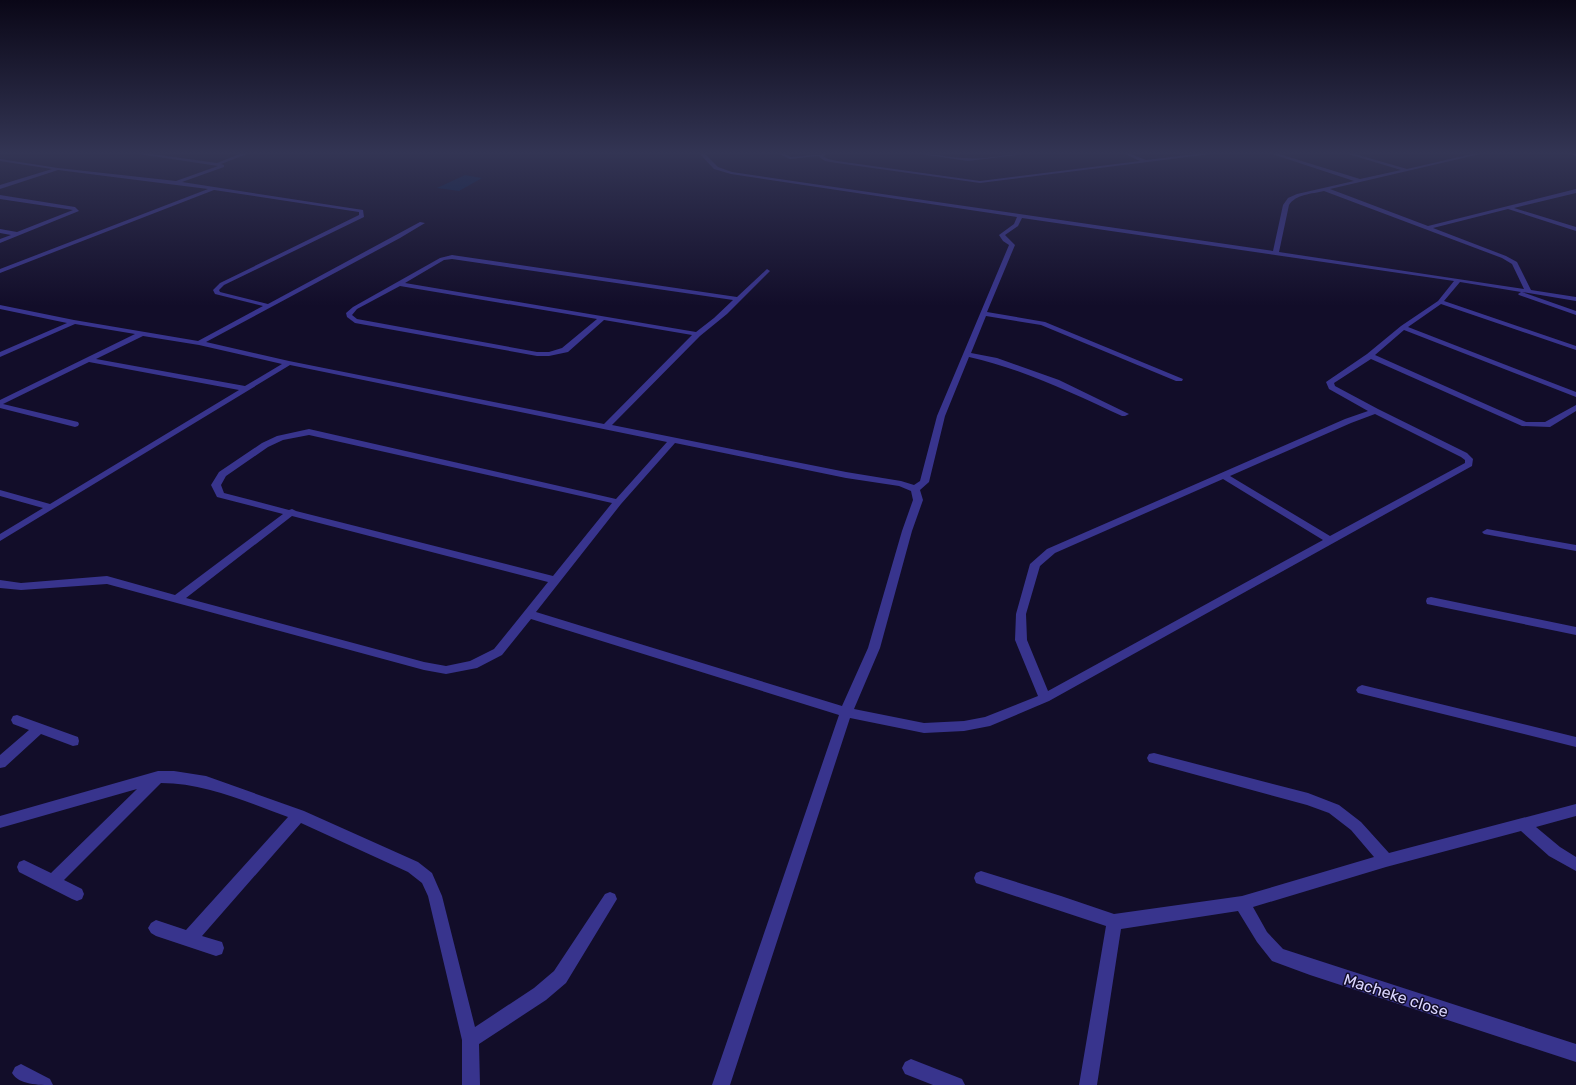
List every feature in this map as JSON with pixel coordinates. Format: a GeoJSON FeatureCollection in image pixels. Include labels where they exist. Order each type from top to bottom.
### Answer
{"type":"FeatureCollection","features":[{"type":"Feature","properties":{"kind":"street"},"geometry":{"type":"LineString","coordinates":[[0,241],[72,214],[76,211],[76,209],[48,205]]}},
{"type":"Feature","properties":{"kind":"street"},"geometry":{"type":"LineString","coordinates":[[0,271],[173,205]]}},
{"type":"Feature","properties":{"kind":"street"},"geometry":{"type":"LineString","coordinates":[[269,306],[217,293],[216,290],[222,284],[362,216],[361,211],[318,205]]}},
{"type":"Feature","properties":{"kind":"street"},"geometry":{"type":"LineString","coordinates":[[949,205],[1512,288],[1576,299]]}},
{"type":"Feature","properties":{"kind":"street"},"geometry":{"type":"LineString","coordinates":[[1276,253],[1286,205]]}},
{"type":"Feature","properties":{"kind":"street"},"geometry":{"type":"LineString","coordinates":[[1365,205],[1504,256],[1515,263],[1528,291]]}},
{"type":"Feature","properties":{"kind":"street"},"geometry":{"type":"LineString","coordinates":[[1427,228],[1522,205]]}},
{"type":"Feature","properties":{"kind":"street"},"geometry":{"type":"LineString","coordinates":[[1509,208],[1576,229]]}},
{"type":"Feature","properties":{"kind":"street"},"geometry":{"type":"LineString","coordinates":[[915,489],[924,482],[942,416],[1012,245],[1005,240],[1002,235],[1016,225],[1021,215]]}},
{"type":"Feature","properties":{"kind":"street"},"geometry":{"type":"LineString","coordinates":[[199,343],[422,223]]}},
{"type":"Feature","properties":{"kind":"street"},"geometry":{"type":"LineString","coordinates":[[0,231],[19,234]]}},
{"type":"Feature","properties":{"kind":"street"},"geometry":{"type":"LineString","coordinates":[[603,318],[566,350],[549,354],[537,354],[355,321],[349,316],[348,313],[442,259],[452,257],[737,299]]}},
{"type":"Feature","properties":{"kind":"street"},"geometry":{"type":"LineString","coordinates":[[606,427],[697,334],[720,318],[737,299],[767,271]]}},
{"type":"Feature","properties":{"kind":"street"},"geometry":{"type":"LineString","coordinates":[[528,614],[846,712],[924,728],[964,726],[986,722],[1045,698],[1469,464],[1464,455],[1338,392],[1332,387],[1330,382],[1370,356],[1403,327],[1440,302],[1458,280]]}},
{"type":"Feature","properties":{"kind":"street"},"geometry":{"type":"LineString","coordinates":[[399,284],[697,334]]}},
{"type":"Feature","properties":{"kind":"street"},"geometry":{"type":"LineString","coordinates":[[1512,288],[1516,292],[1576,313]]}},
{"type":"Feature","properties":{"kind":"street"},"geometry":{"type":"LineString","coordinates":[[1440,302],[1576,348]]}},
{"type":"Feature","properties":{"kind":"street"},"geometry":{"type":"LineString","coordinates":[[0,313],[5,308],[74,322],[199,343],[289,363],[606,427],[846,475],[901,484],[915,489]]}},
{"type":"Feature","properties":{"kind":"street"},"geometry":{"type":"LineString","coordinates":[[984,314],[1043,323],[1179,379]]}},
{"type":"Feature","properties":{"kind":"street"},"geometry":{"type":"LineString","coordinates":[[0,355],[74,322]]}},
{"type":"Feature","properties":{"kind":"street"},"geometry":{"type":"LineString","coordinates":[[1403,327],[1576,395]]}},
{"type":"Feature","properties":{"kind":"street"},"geometry":{"type":"LineString","coordinates":[[0,405],[141,334]]}},
{"type":"Feature","properties":{"kind":"street"},"geometry":{"type":"LineString","coordinates":[[967,354],[994,360],[1056,382],[1125,414]]}},
{"type":"Feature","properties":{"kind":"street"},"geometry":{"type":"LineString","coordinates":[[1370,356],[1525,424],[1547,425],[1576,407]]}},
{"type":"Feature","properties":{"kind":"street"},"geometry":{"type":"LineString","coordinates":[[90,360],[247,389]]}},
{"type":"Feature","properties":{"kind":"street"},"geometry":{"type":"LineString","coordinates":[[0,538],[289,363]]}},
{"type":"Feature","properties":{"kind":"street"},"geometry":{"type":"LineString","coordinates":[[0,405],[75,424]]}},
{"type":"Feature","properties":{"kind":"street"},"geometry":{"type":"LineString","coordinates":[[1045,698],[1021,640],[1021,614],[1035,564],[1051,551],[1348,421],[1375,411]]}},
{"type":"Feature","properties":{"kind":"street"},"geometry":{"type":"LineString","coordinates":[[554,580],[292,512],[220,495],[216,485],[222,474],[265,445],[280,438],[309,432],[618,502]]}},
{"type":"Feature","properties":{"kind":"street"},"geometry":{"type":"LineString","coordinates":[[0,584],[4,586],[27,586],[93,579],[107,580],[424,666],[446,670],[473,665],[498,652],[554,580],[618,502],[673,440]]}},
{"type":"Feature","properties":{"kind":"street"},"geometry":{"type":"LineString","coordinates":[[1224,476],[1331,541]]}},
{"type":"Feature","properties":{"kind":"street"},"geometry":{"type":"LineString","coordinates":[[721,1085],[846,712],[874,648],[906,531],[918,500],[915,489]]}},
{"type":"Feature","properties":{"kind":"street"},"geometry":{"type":"LineString","coordinates":[[0,493],[51,506]]}},
{"type":"Feature","properties":{"kind":"street"},"geometry":{"type":"LineString","coordinates":[[178,599],[292,512]]}},
{"type":"Feature","properties":{"kind":"street"},"geometry":{"type":"LineString","coordinates":[[1487,532],[1576,548]]}},
{"type":"Feature","properties":{"kind":"street"},"geometry":{"type":"LineString","coordinates":[[1431,601],[1576,632]]}},
{"type":"Feature","properties":{"kind":"street"},"geometry":{"type":"LineString","coordinates":[[1362,690],[1576,742]]}},
{"type":"Feature","properties":{"kind":"street"},"geometry":{"type":"LineString","coordinates":[[17,720],[73,741]]}},
{"type":"Feature","properties":{"kind":"street"},"geometry":{"type":"LineString","coordinates":[[0,763],[39,728]]}},
{"type":"Feature","properties":{"kind":"street"},"geometry":{"type":"LineString","coordinates":[[1154,758],[1308,800],[1334,809],[1356,826],[1386,860]]}},
{"type":"Feature","properties":{"kind":"street"},"geometry":{"type":"LineString","coordinates":[[0,822],[158,777],[174,776],[206,782],[299,815],[413,867],[427,878],[435,896],[470,1040],[471,1085]]}},
{"type":"Feature","properties":{"kind":"street"},"geometry":{"type":"LineString","coordinates":[[53,881],[158,777]]}},
{"type":"Feature","properties":{"kind":"street"},"geometry":{"type":"LineString","coordinates":[[981,878],[1061,903],[1114,922],[1242,903],[1386,860],[1576,810]]}},
{"type":"Feature","properties":{"kind":"street"},"geometry":{"type":"LineString","coordinates":[[189,939],[299,815]]}},
{"type":"Feature","properties":{"kind":"street"},"geometry":{"type":"LineString","coordinates":[[1524,824],[1546,846],[1566,860],[1576,864]]}},
{"type":"Feature","properties":{"kind":"street"},"geometry":{"type":"LineString","coordinates":[[24,867],[77,894]]}},
{"type":"Feature","properties":{"kind":"street"},"geometry":{"type":"LineString","coordinates":[[470,1040],[540,994],[560,977],[610,899]]}},
{"type":"Feature","properties":{"kind":"street","name":"Macheke close"},"geometry":{"type":"LineString","coordinates":[[1242,903],[1262,937],[1278,955],[1310,967],[1576,1053]]}},
{"type":"Feature","properties":{"kind":"street"},"geometry":{"type":"LineString","coordinates":[[1088,1085],[1114,922]]}},
{"type":"Feature","properties":{"kind":"street"},"geometry":{"type":"LineString","coordinates":[[156,928],[216,948]]}},
{"type":"Feature","properties":{"kind":"street"},"geometry":{"type":"LineString","coordinates":[[911,1068],[956,1085]]}},
{"type":"Feature","properties":{"kind":"street"},"geometry":{"type":"LineString","coordinates":[[21,1073],[44,1085]]}}]}
